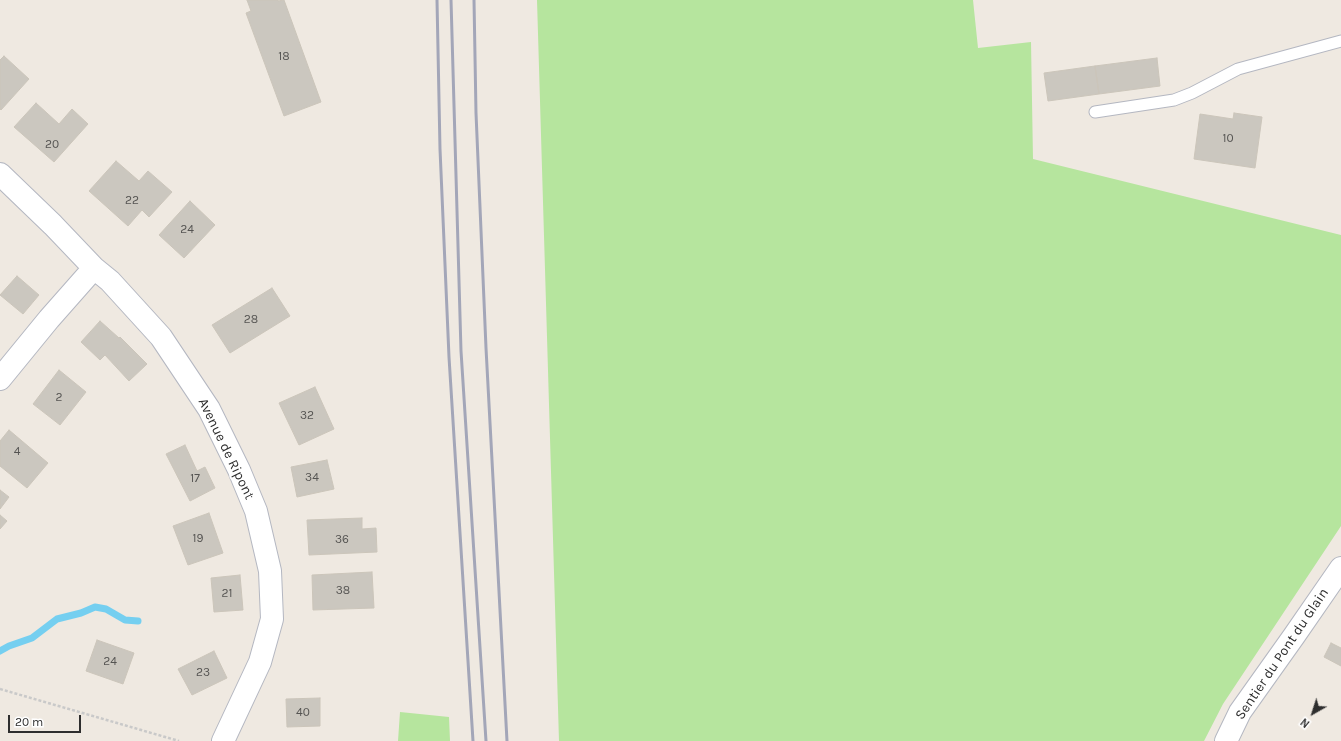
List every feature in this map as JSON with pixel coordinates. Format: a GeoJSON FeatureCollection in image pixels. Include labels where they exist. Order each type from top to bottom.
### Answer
{"type":"FeatureCollection","features":[{"type":"Feature","properties":{"kind":"street","name":"Avenue de Ripont"},"geometry":{"type":"LineString","coordinates":[[0,174],[53,224],[94,268],[110,281],[161,337],[209,409],[239,470],[256,511],[270,571],[272,619],[260,662],[223,741]]}},
{"type":"Feature","properties":{"kind":"street"},"geometry":{"type":"LineString","coordinates":[[0,379],[49,319],[94,268]]}},
{"type":"Feature","properties":{"kind":"street","name":"Sentier du Pont du Glain"},"geometry":{"type":"LineString","coordinates":[[1226,741],[1240,712],[1341,568]]}},
{"type":"Feature","properties":{"kind":"lane"},"geometry":{"type":"LineString","coordinates":[[1095,112],[1174,100],[1192,93],[1238,69],[1341,41]]}},
{"type":"Feature","properties":{"kind":"path"},"geometry":{"type":"LineString","coordinates":[[0,689],[179,741]]}},
{"type":"Feature","properties":{"kind":"green space"},"geometry":{"type":"Polygon","coordinates":[[[537,0],[973,0],[978,48],[1031,42],[1033,159],[1341,235],[1341,526],[1223,704],[1204,741],[559,741],[537,0]]]}},
{"type":"Feature","properties":{"kind":"green space"},"geometry":{"type":"Polygon","coordinates":[[[400,712],[449,717],[450,741],[398,741],[400,712]]]}},
{"type":"Feature","properties":{"kind":"building"},"geometry":{"type":"Polygon","coordinates":[[[247,0],[284,0],[321,102],[284,116],[246,13],[251,11],[247,0]]]}},
{"type":"Feature","properties":{"kind":"building"},"geometry":{"type":"Polygon","coordinates":[[[4,56],[29,79],[1,110],[0,60],[4,56]]]}},
{"type":"Feature","properties":{"kind":"building"},"geometry":{"type":"Polygon","coordinates":[[[1157,58],[1160,86],[1099,94],[1095,66],[1157,58]]]}},
{"type":"Feature","properties":{"kind":"building"},"geometry":{"type":"Polygon","coordinates":[[[1095,66],[1099,94],[1048,101],[1044,73],[1095,66]]]}},
{"type":"Feature","properties":{"kind":"building"},"geometry":{"type":"Polygon","coordinates":[[[36,103],[59,124],[72,109],[88,124],[54,162],[14,127],[36,103]]]}},
{"type":"Feature","properties":{"kind":"building"},"geometry":{"type":"Polygon","coordinates":[[[1234,113],[1262,117],[1255,168],[1194,159],[1200,114],[1233,119],[1234,113]]]}},
{"type":"Feature","properties":{"kind":"building"},"geometry":{"type":"Polygon","coordinates":[[[116,161],[139,181],[148,171],[172,192],[149,217],[142,210],[128,226],[89,191],[116,161]]]}},
{"type":"Feature","properties":{"kind":"building"},"geometry":{"type":"Polygon","coordinates":[[[190,201],[215,225],[184,258],[159,235],[190,201]]]}},
{"type":"Feature","properties":{"kind":"building"},"geometry":{"type":"Polygon","coordinates":[[[17,276],[39,295],[23,314],[0,295],[17,276]]]}},
{"type":"Feature","properties":{"kind":"building"},"geometry":{"type":"Polygon","coordinates":[[[272,288],[290,316],[230,353],[212,325],[272,288]]]}},
{"type":"Feature","properties":{"kind":"building"},"geometry":{"type":"Polygon","coordinates":[[[100,321],[119,338],[120,337],[147,364],[129,381],[105,355],[100,360],[81,342],[100,321]]]}},
{"type":"Feature","properties":{"kind":"building"},"geometry":{"type":"Polygon","coordinates":[[[59,370],[86,392],[60,425],[33,404],[59,370]]]}},
{"type":"Feature","properties":{"kind":"building"},"geometry":{"type":"Polygon","coordinates":[[[315,387],[334,429],[299,445],[279,403],[315,387]]]}},
{"type":"Feature","properties":{"kind":"building"},"geometry":{"type":"Polygon","coordinates":[[[9,430],[48,463],[27,488],[0,466],[0,441],[9,430]]]}},
{"type":"Feature","properties":{"kind":"building"},"geometry":{"type":"Polygon","coordinates":[[[185,445],[197,471],[205,467],[215,488],[190,501],[166,454],[185,445]]]}},
{"type":"Feature","properties":{"kind":"building"},"geometry":{"type":"Polygon","coordinates":[[[327,460],[334,489],[297,497],[291,467],[327,460]]]}},
{"type":"Feature","properties":{"kind":"building"},"geometry":{"type":"Polygon","coordinates":[[[0,490],[9,497],[0,509],[0,490]]]}},
{"type":"Feature","properties":{"kind":"building"},"geometry":{"type":"Polygon","coordinates":[[[209,513],[223,553],[188,565],[173,526],[209,513]]]}},
{"type":"Feature","properties":{"kind":"building"},"geometry":{"type":"Polygon","coordinates":[[[0,515],[7,521],[0,529],[0,515]]]}},
{"type":"Feature","properties":{"kind":"building"},"geometry":{"type":"Polygon","coordinates":[[[362,518],[362,529],[376,528],[377,552],[309,555],[307,520],[362,518]]]}},
{"type":"Feature","properties":{"kind":"building"},"geometry":{"type":"Polygon","coordinates":[[[372,572],[374,608],[313,610],[312,575],[372,572]]]}},
{"type":"Feature","properties":{"kind":"building"},"geometry":{"type":"Polygon","coordinates":[[[240,575],[243,610],[214,612],[211,578],[240,575]]]}},
{"type":"Feature","properties":{"kind":"building"},"geometry":{"type":"Polygon","coordinates":[[[97,640],[134,653],[123,684],[86,671],[97,640]]]}},
{"type":"Feature","properties":{"kind":"building"},"geometry":{"type":"Polygon","coordinates":[[[1331,643],[1341,648],[1341,666],[1324,657],[1331,643]]]}},
{"type":"Feature","properties":{"kind":"building"},"geometry":{"type":"Polygon","coordinates":[[[214,651],[227,678],[192,695],[178,669],[214,651]]]}},
{"type":"Feature","properties":{"kind":"building"},"geometry":{"type":"Polygon","coordinates":[[[320,698],[320,726],[287,727],[286,699],[320,698]]]}},
{"type":"Feature","properties":{"kind":"waterway"},"geometry":{"type":"LineString","coordinates":[[0,651],[9,646],[32,638],[57,619],[81,613],[95,607],[106,609],[125,620],[138,621]]}},
{"type":"Feature","properties":{"kind":"railway"},"geometry":{"type":"LineString","coordinates":[[437,0],[440,149],[449,357],[473,741]]}},
{"type":"Feature","properties":{"kind":"railway"},"geometry":{"type":"LineString","coordinates":[[451,0],[461,351],[486,741]]}},
{"type":"Feature","properties":{"kind":"railway"},"geometry":{"type":"LineString","coordinates":[[474,0],[476,113],[486,348],[507,741]]}}]}
